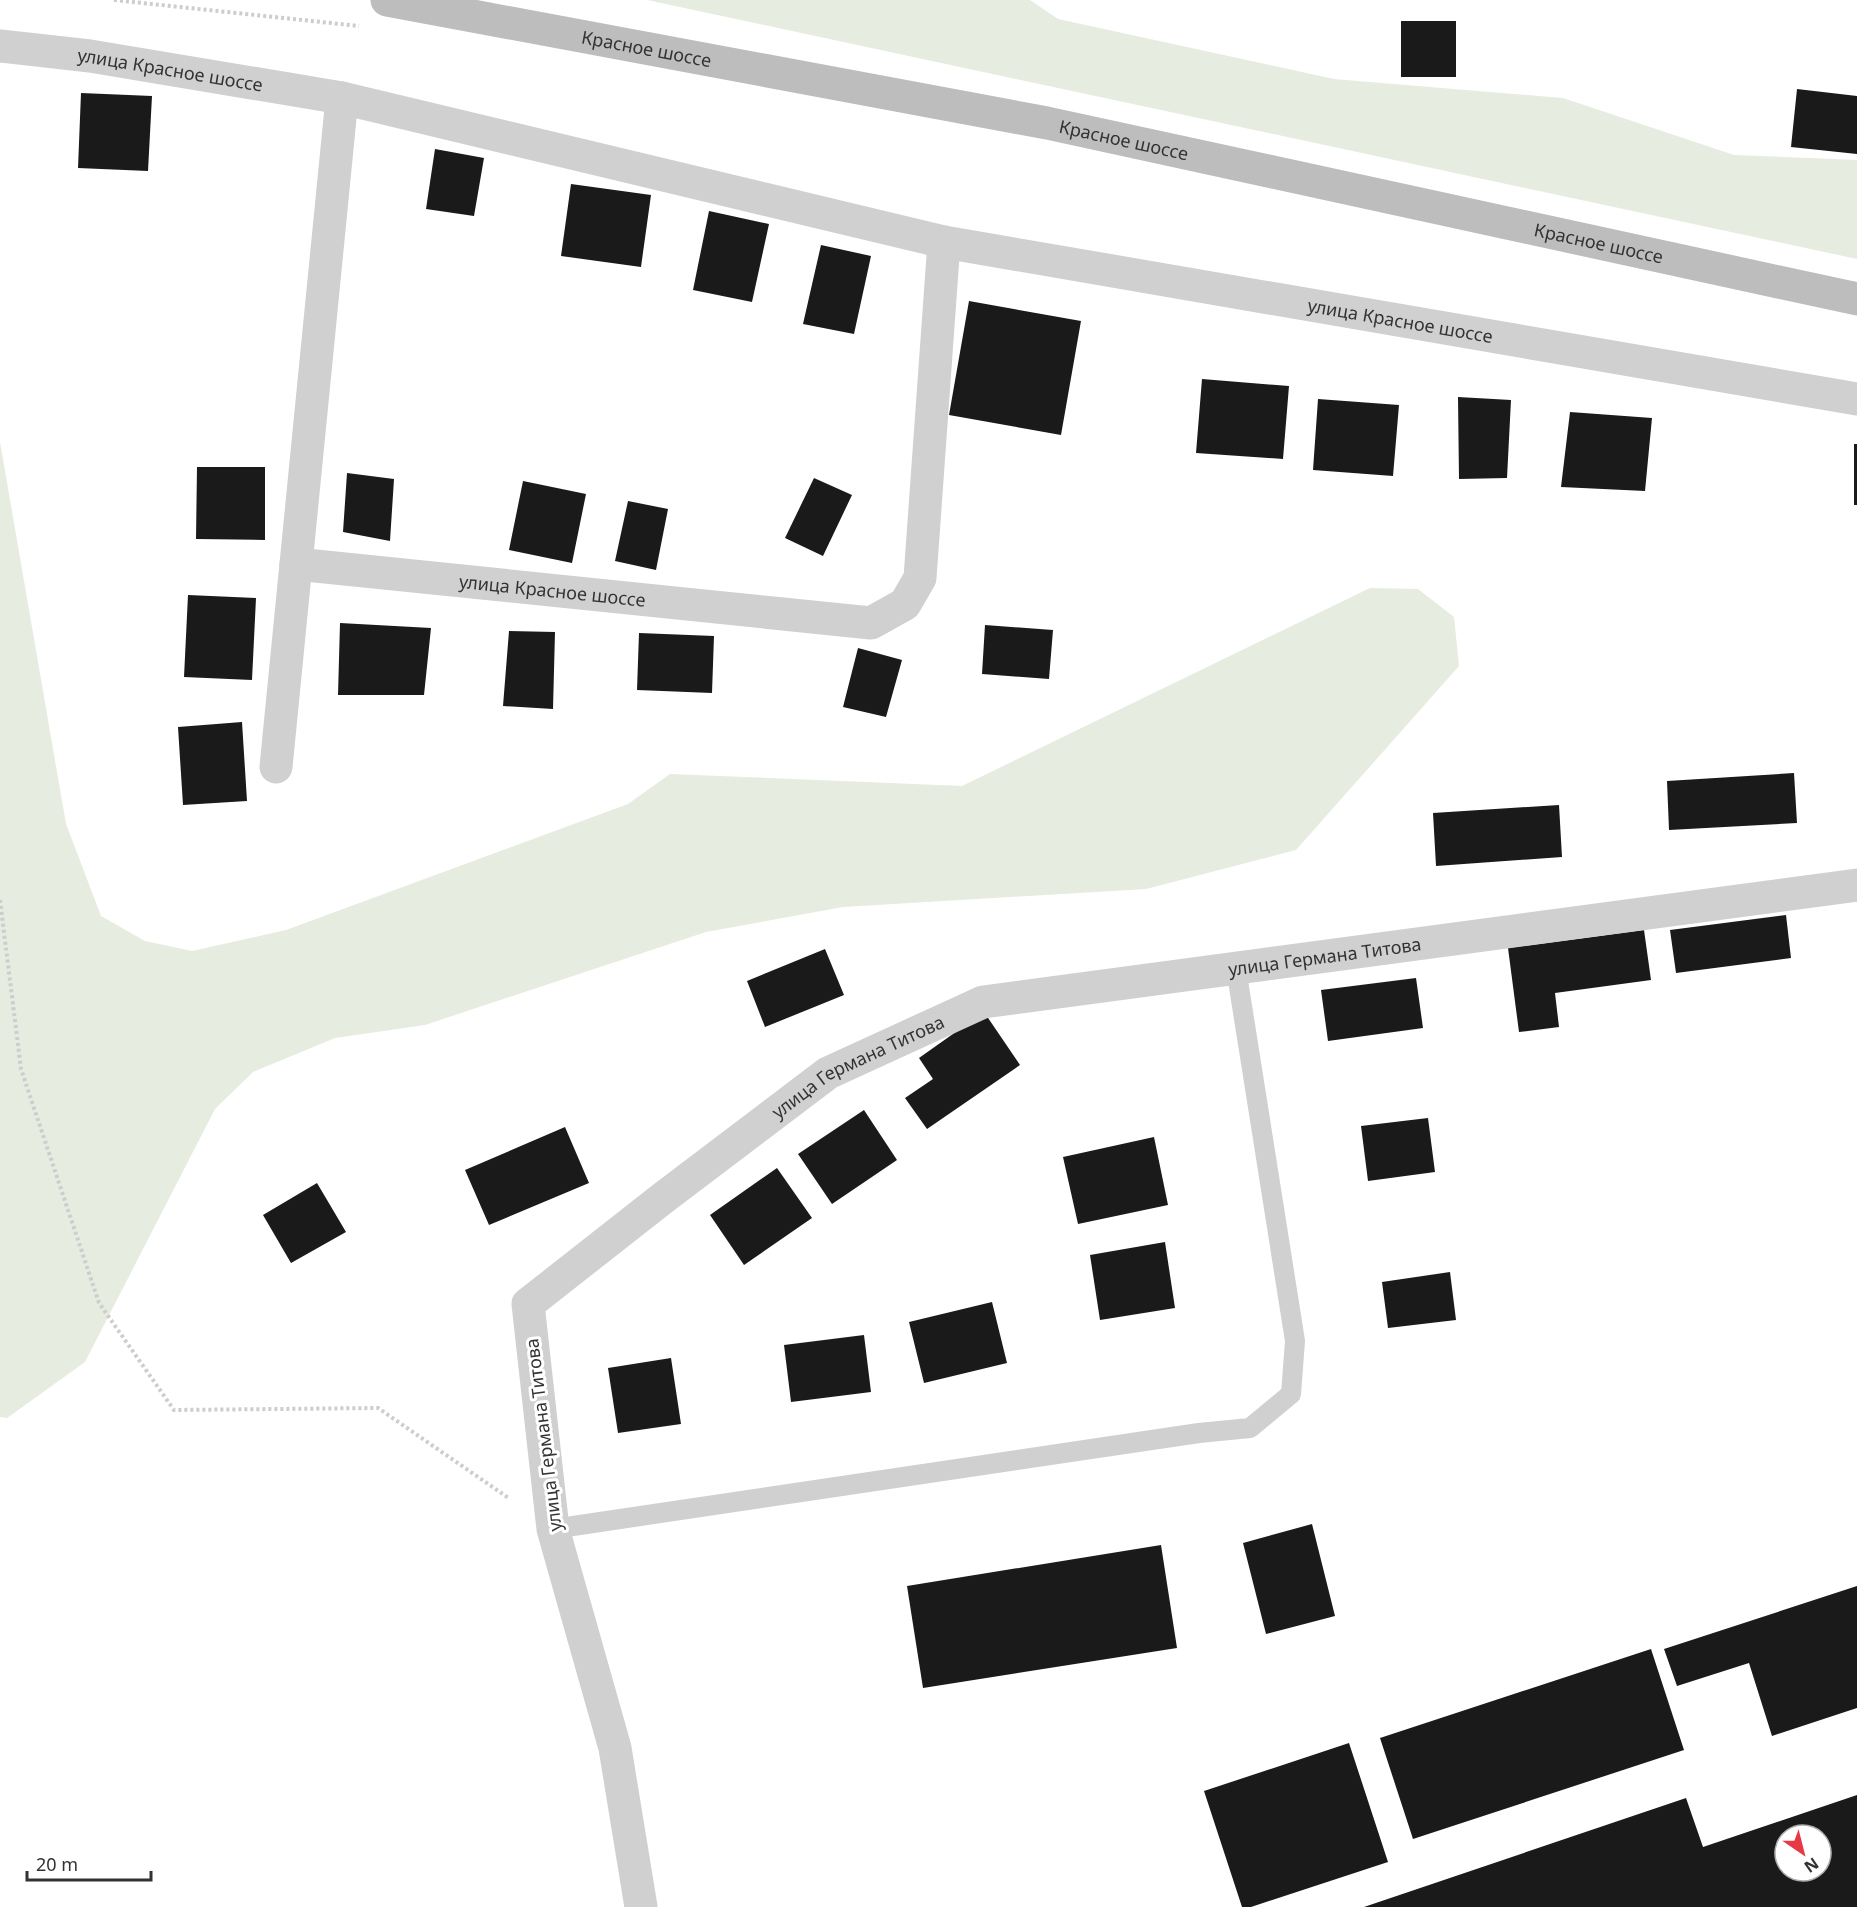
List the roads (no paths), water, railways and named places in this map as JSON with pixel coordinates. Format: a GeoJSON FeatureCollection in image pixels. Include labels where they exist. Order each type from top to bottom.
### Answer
{"type":"FeatureCollection","features":[{"type":"Feature","properties":{"kind":"main road","name":"Красное шоссе"},"geometry":{"type":"LineString","coordinates":[[387,0],[1047,123],[1857,299]]}},
{"type":"Feature","properties":{"kind":"street","name":"улица Красное шоссе"},"geometry":{"type":"LineString","coordinates":[[0,46],[90,56],[342,98],[944,242],[1857,399]]}},
{"type":"Feature","properties":{"kind":"street"},"geometry":{"type":"LineString","coordinates":[[276,766],[342,98]]}},
{"type":"Feature","properties":{"kind":"street","name":"улица Красное шоссе"},"geometry":{"type":"LineString","coordinates":[[296,564],[871,623],[905,604],[920,578],[944,242]]}},
{"type":"Feature","properties":{"kind":"street","name":"улица Германа Титова"},"geometry":{"type":"LineString","coordinates":[[641,1907],[615,1748],[553,1529],[528,1304],[828,1073],[982,1002],[1857,885]]}},
{"type":"Feature","properties":{"kind":"lane"},"geometry":{"type":"LineString","coordinates":[[553,1529],[1199,1433],[1250,1428],[1291,1394],[1295,1341],[1236,968]]}}]}
